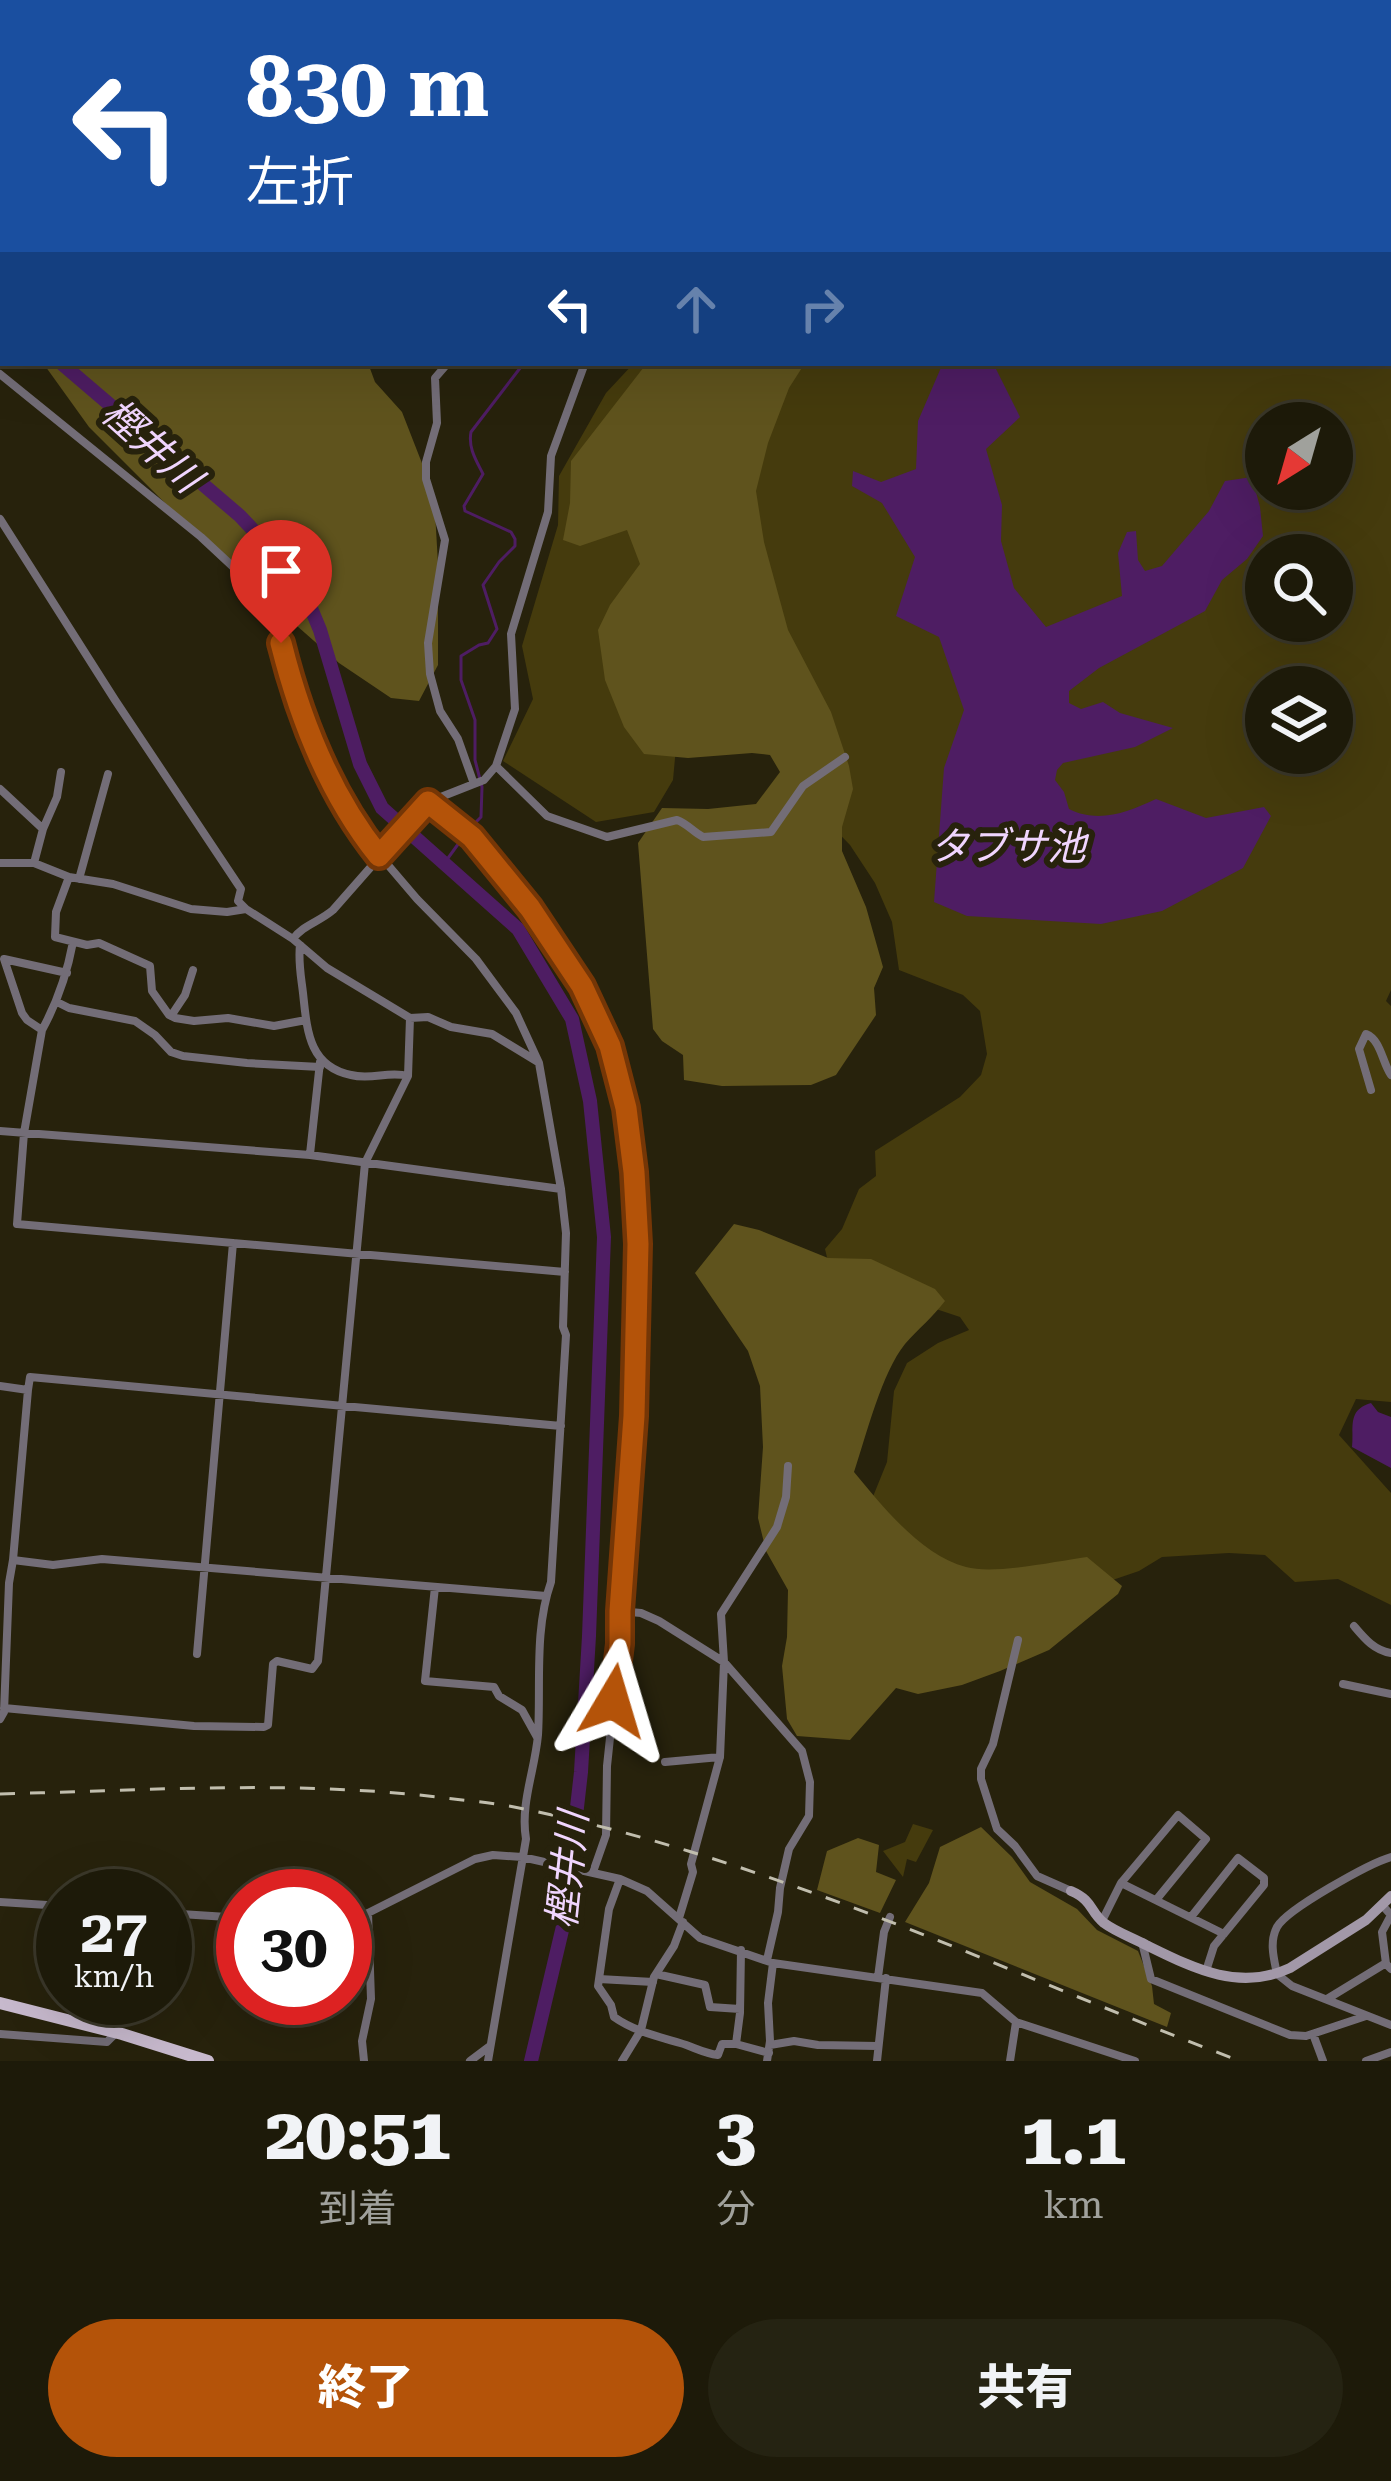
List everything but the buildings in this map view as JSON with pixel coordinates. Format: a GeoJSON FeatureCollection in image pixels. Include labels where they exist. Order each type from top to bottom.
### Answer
{"type":"FeatureCollection","features":[{"type":"Feature","properties":{"kind":"main road"},"geometry":{"type":"LineString","coordinates":[[0,2003],[208,2061]]}},
{"type":"Feature","properties":{"kind":"street"},"geometry":{"type":"LineString","coordinates":[[445,366],[435,378],[437,423],[426,462],[426,478],[445,540],[428,643],[430,674],[440,710],[479,782]]}},
{"type":"Feature","properties":{"kind":"street"},"geometry":{"type":"LineString","coordinates":[[310,1155],[320,1064],[310,1047],[296,942],[301,928],[333,910],[428,802],[479,782],[496,766],[515,709],[511,634],[548,512],[551,457],[584,366]]}},
{"type":"Feature","properties":{"kind":"street"},"geometry":{"type":"LineString","coordinates":[[0,374],[245,578],[281,643],[321,765],[359,831],[501,989],[539,1063],[566,1233],[566,1335],[551,1582],[539,1651],[538,1738],[523,1819],[525,1857],[488,2061]]}},
{"type":"Feature","properties":{"kind":"street"},"geometry":{"type":"LineString","coordinates":[[0,519],[241,890],[238,901],[327,968],[410,1018],[428,1017],[451,1027],[492,1034],[539,1063]]}},
{"type":"Feature","properties":{"kind":"street"},"geometry":{"type":"LineString","coordinates":[[496,766],[547,816],[596,835],[607,837],[677,820],[703,837],[771,832],[802,786],[845,757]]}},
{"type":"Feature","properties":{"kind":"street"},"geometry":{"type":"LineString","coordinates":[[34,863],[61,772]]}},
{"type":"Feature","properties":{"kind":"street"},"geometry":{"type":"LineString","coordinates":[[108,774],[74,878],[56,912],[55,937],[87,945],[99,943],[150,966],[152,991],[171,1016],[184,1021],[228,1018],[264,1025],[306,1021]]}},
{"type":"Feature","properties":{"kind":"street"},"geometry":{"type":"LineString","coordinates":[[0,789],[43,829]]}},
{"type":"Feature","properties":{"kind":"street"},"geometry":{"type":"LineString","coordinates":[[428,802],[472,837],[530,908],[582,986],[610,1046],[626,1108],[638,1244],[634,1416],[607,1766],[606,1835],[590,1871]]}},
{"type":"Feature","properties":{"kind":"street"},"geometry":{"type":"LineString","coordinates":[[0,862],[34,863],[191,909],[246,909]]}},
{"type":"Feature","properties":{"kind":"street"},"geometry":{"type":"LineString","coordinates":[[73,941],[57,1002],[42,1030],[24,1133],[17,1223],[565,1272]]}},
{"type":"Feature","properties":{"kind":"street"},"geometry":{"type":"LineString","coordinates":[[42,1030],[22,1013],[4,959],[67,973]]}},
{"type":"Feature","properties":{"kind":"street"},"geometry":{"type":"LineString","coordinates":[[171,1016],[194,970]]}},
{"type":"Feature","properties":{"kind":"street"},"geometry":{"type":"LineString","coordinates":[[57,1002],[135,1021],[171,1052],[183,1056],[320,1064],[372,1078],[396,1072],[408,1076]]}},
{"type":"Feature","properties":{"kind":"street"},"geometry":{"type":"LineString","coordinates":[[410,1018],[408,1076],[365,1162],[343,1405],[318,1661],[312,1669],[273,1664],[268,1725],[264,1727],[2,1713],[9,1583],[30,1377],[343,1405],[561,1426]]}},
{"type":"Feature","properties":{"kind":"street"},"geometry":{"type":"LineString","coordinates":[[1371,1090],[1359,1049],[1366,1034],[1378,1043],[1391,1075]]}},
{"type":"Feature","properties":{"kind":"street"},"geometry":{"type":"LineString","coordinates":[[0,1131],[310,1155],[561,1189]]}},
{"type":"Feature","properties":{"kind":"street"},"geometry":{"type":"LineString","coordinates":[[197,1654],[233,1243]]}},
{"type":"Feature","properties":{"kind":"street"},"geometry":{"type":"LineString","coordinates":[[0,1387],[28,1390]]}},
{"type":"Feature","properties":{"kind":"street"},"geometry":{"type":"LineString","coordinates":[[622,2061],[640,2031],[655,1978],[674,1946],[720,1757],[721,1614],[777,1527],[788,1466]]}},
{"type":"Feature","properties":{"kind":"street"},"geometry":{"type":"LineString","coordinates":[[13,1560],[53,1565],[102,1559],[546,1596]]}},
{"type":"Feature","properties":{"kind":"street"},"geometry":{"type":"LineString","coordinates":[[435,1587],[425,1681],[494,1687],[499,1696],[522,1710],[538,1738]]}},
{"type":"Feature","properties":{"kind":"street"},"geometry":{"type":"LineString","coordinates":[[620,1611],[659,1621],[724,1662],[802,1751],[810,1782],[809,1816],[788,1852],[770,1962],[768,2053]]}},
{"type":"Feature","properties":{"kind":"street"},"geometry":{"type":"LineString","coordinates":[[1354,1626],[1380,1651],[1391,1653]]}},
{"type":"Feature","properties":{"kind":"street"},"geometry":{"type":"LineString","coordinates":[[1018,1640],[993,1744],[980,1776],[997,1829],[1037,1876],[1086,1898],[1102,1922],[1206,1972],[1239,1978],[1276,1974],[1366,1920],[1387,1901]]}},
{"type":"Feature","properties":{"kind":"street"},"geometry":{"type":"LineString","coordinates":[[1343,1684],[1391,1694]]}},
{"type":"Feature","properties":{"kind":"street"},"geometry":{"type":"LineString","coordinates":[[664,1762],[720,1757]]}},
{"type":"Feature","properties":{"kind":"street"},"geometry":{"type":"LineString","coordinates":[[1102,1922],[1121,1883],[1178,1815],[1206,1839],[1156,1900]]}},
{"type":"Feature","properties":{"kind":"street"},"geometry":{"type":"LineString","coordinates":[[372,1911],[475,1859],[525,1857],[620,1879],[647,1892],[700,1938],[770,1962],[982,1994],[1016,2022],[1135,2061]]}},
{"type":"Feature","properties":{"kind":"street"},"geometry":{"type":"LineString","coordinates":[[1391,1857],[1370,1864],[1287,1916],[1274,1938],[1276,1974],[1292,1986],[1391,2025]]}},
{"type":"Feature","properties":{"kind":"street"},"geometry":{"type":"LineString","coordinates":[[1191,1917],[1238,1858],[1264,1878],[1264,1885],[1214,1946],[1206,1972]]}},
{"type":"Feature","properties":{"kind":"street"},"geometry":{"type":"LineString","coordinates":[[620,1879],[609,1910],[598,1986],[614,2017],[640,2031],[684,2044],[700,2057],[718,2055],[722,2044],[768,2053],[794,2041],[878,2046]]}},
{"type":"Feature","properties":{"kind":"street"},"geometry":{"type":"LineString","coordinates":[[1121,1883],[1224,1934]]}},
{"type":"Feature","properties":{"kind":"street"},"geometry":{"type":"LineString","coordinates":[[1328,2000],[1388,1966],[1382,1933],[1390,1916],[1387,1901]]}},
{"type":"Feature","properties":{"kind":"street"},"geometry":{"type":"LineString","coordinates":[[0,1902],[36,1904]]}},
{"type":"Feature","properties":{"kind":"street"},"geometry":{"type":"LineString","coordinates":[[877,2061],[884,1932],[890,1917]]}},
{"type":"Feature","properties":{"kind":"street"},"geometry":{"type":"LineString","coordinates":[[1142,1942],[1151,1979],[1290,2035],[1312,2034],[1367,2015]]}},
{"type":"Feature","properties":{"kind":"street"},"geometry":{"type":"LineString","coordinates":[[736,2044],[741,1950]]}},
{"type":"Feature","properties":{"kind":"street"},"geometry":{"type":"LineString","coordinates":[[599,1979],[655,1978],[705,1985],[710,2007],[740,2009]]}},
{"type":"Feature","properties":{"kind":"street"},"geometry":{"type":"LineString","coordinates":[[1010,2061],[1016,2022]]}},
{"type":"Feature","properties":{"kind":"street"},"geometry":{"type":"LineString","coordinates":[[364,2061],[365,2025]]}},
{"type":"Feature","properties":{"kind":"street"},"geometry":{"type":"LineString","coordinates":[[0,2034],[106,2042],[116,2033]]}},
{"type":"Feature","properties":{"kind":"street"},"geometry":{"type":"LineString","coordinates":[[1312,2034],[1323,2061]]}},
{"type":"Feature","properties":{"kind":"street"},"geometry":{"type":"LineString","coordinates":[[471,2060],[491,2045]]}},
{"type":"Feature","properties":{"kind":"street"},"geometry":{"type":"LineString","coordinates":[[1366,2061],[1391,2052]]}},
{"type":"Feature","properties":{"kind":"shaded area"},"geometry":{"type":"Polygon","coordinates":[[[45,366],[369,366],[375,382],[402,412],[434,494],[438,665],[419,701],[391,698],[339,663],[221,559],[89,427],[45,366]]]}},
{"type":"Feature","properties":{"kind":"shaded area"},"geometry":{"type":"Polygon","coordinates":[[[631,366],[1391,366],[1391,990],[1386,1001],[1391,1006],[1391,1402],[1356,1399],[1339,1435],[1391,1493],[1391,1605],[1338,1579],[1295,1582],[1265,1555],[1229,1553],[1162,1557],[1139,1571],[1045,1603],[855,1541],[887,1462],[894,1391],[907,1363],[969,1330],[960,1317],[831,1274],[825,1249],[842,1229],[859,1189],[876,1176],[875,1151],[960,1097],[981,1075],[987,1054],[980,1011],[963,995],[899,970],[892,922],[875,883],[850,845],[819,813],[814,752],[679,715],[673,780],[654,812],[596,822],[503,761],[533,699],[522,646],[558,525],[559,476],[606,393],[631,366]]]}},
{"type":"Feature","properties":{"kind":"shaded area"},"geometry":{"type":"Polygon","coordinates":[[[645,366],[803,366],[789,388],[768,443],[756,491],[764,542],[788,630],[831,712],[849,766],[853,789],[842,827],[842,851],[866,907],[883,967],[874,988],[876,1015],[836,1075],[811,1085],[722,1086],[684,1080],[683,1055],[653,1029],[638,843],[662,808],[756,804],[780,772],[770,755],[688,758],[644,754],[624,727],[605,680],[598,630],[640,564],[627,530],[580,546],[563,540],[571,461],[645,366]]]}},
{"type":"Feature","properties":{"kind":"shaded area"},"geometry":{"type":"Polygon","coordinates":[[[734,1224],[828,1258],[871,1259],[935,1289],[945,1301],[905,1344],[889,1371],[854,1472],[904,1528],[950,1561],[978,1569],[1087,1557],[1122,1586],[1118,1594],[1049,1650],[1000,1671],[918,1694],[896,1688],[850,1740],[797,1736],[787,1719],[782,1666],[788,1590],[766,1551],[758,1518],[763,1447],[760,1386],[748,1351],[695,1273],[734,1224]]]}},
{"type":"Feature","properties":{"kind":"shaded area"},"geometry":{"type":"Polygon","coordinates":[[[913,1824],[933,1830],[916,1862],[907,1859],[903,1877],[883,1851],[905,1842],[913,1824]]]}},
{"type":"Feature","properties":{"kind":"shaded area"},"geometry":{"type":"Polygon","coordinates":[[[981,1827],[1030,1882],[1077,1909],[1097,1930],[1138,1951],[1154,2004],[1171,2013],[1167,2027],[905,1922],[929,1883],[940,1847],[981,1827]]]}},
{"type":"Feature","properties":{"kind":"shaded area"},"geometry":{"type":"Polygon","coordinates":[[[858,1838],[879,1845],[876,1872],[896,1880],[880,1913],[817,1890],[827,1851],[858,1838]]]}},
{"type":"Feature","properties":{"kind":"water","name":"タブサ池"},"geometry":{"type":"Polygon","coordinates":[[[942,366],[994,366],[1020,417],[986,449],[1002,505],[1001,541],[1014,588],[1046,627],[1122,596],[1118,553],[1127,532],[1136,531],[1138,560],[1145,571],[1162,566],[1209,511],[1225,481],[1245,478],[1245,510],[1260,510],[1263,534],[1245,534],[1245,561],[1222,580],[1205,611],[1099,668],[1069,691],[1069,703],[1081,709],[1103,702],[1120,713],[1173,728],[1135,747],[1063,763],[1055,780],[1069,809],[1091,816],[1124,812],[1156,799],[1206,818],[1264,807],[1271,816],[1243,868],[1162,911],[1101,924],[967,916],[934,902],[944,768],[964,710],[939,637],[896,616],[915,557],[882,503],[852,486],[853,471],[881,482],[916,469],[918,421],[942,366]]]}},
{"type":"Feature","properties":{"kind":"water"},"geometry":{"type":"Polygon","coordinates":[[[1371,1403],[1391,1417],[1391,1468],[1352,1447],[1355,1415],[1371,1403]]]}},
{"type":"Feature","properties":{"kind":"waterway","name":"樫井川"},"geometry":{"type":"LineString","coordinates":[[65,366],[240,516],[283,562],[320,630],[360,764],[382,808],[518,929],[572,1019],[590,1101],[604,1237],[589,1636],[581,1772],[564,1922],[531,2061]]}},
{"type":"Feature","properties":{"kind":"waterway"},"geometry":{"type":"LineString","coordinates":[[470,828],[481,817],[482,787],[475,760],[475,720],[461,680],[461,656],[488,643],[497,629],[483,585],[515,546],[511,532],[465,511],[483,474],[472,449],[471,432],[522,366]]}},
{"type":"Feature","properties":{"kind":"waterway"},"geometry":{"type":"LineString","coordinates":[[443,865],[464,836]]}},
{"type":"Feature","properties":{"kind":"railway"},"geometry":{"type":"LineString","coordinates":[[0,1794],[335,1789],[519,1808],[612,1830],[795,1886],[1240,2061]]}},
{"type":"Feature","properties":{"kind":"route"},"geometry":{"type":"LineString","coordinates":[[281,643],[321,765],[339,800],[379,856],[428,802],[465,830],[530,908],[582,986],[610,1046],[626,1108],[638,1244],[634,1416],[613,1701]]}}]}
